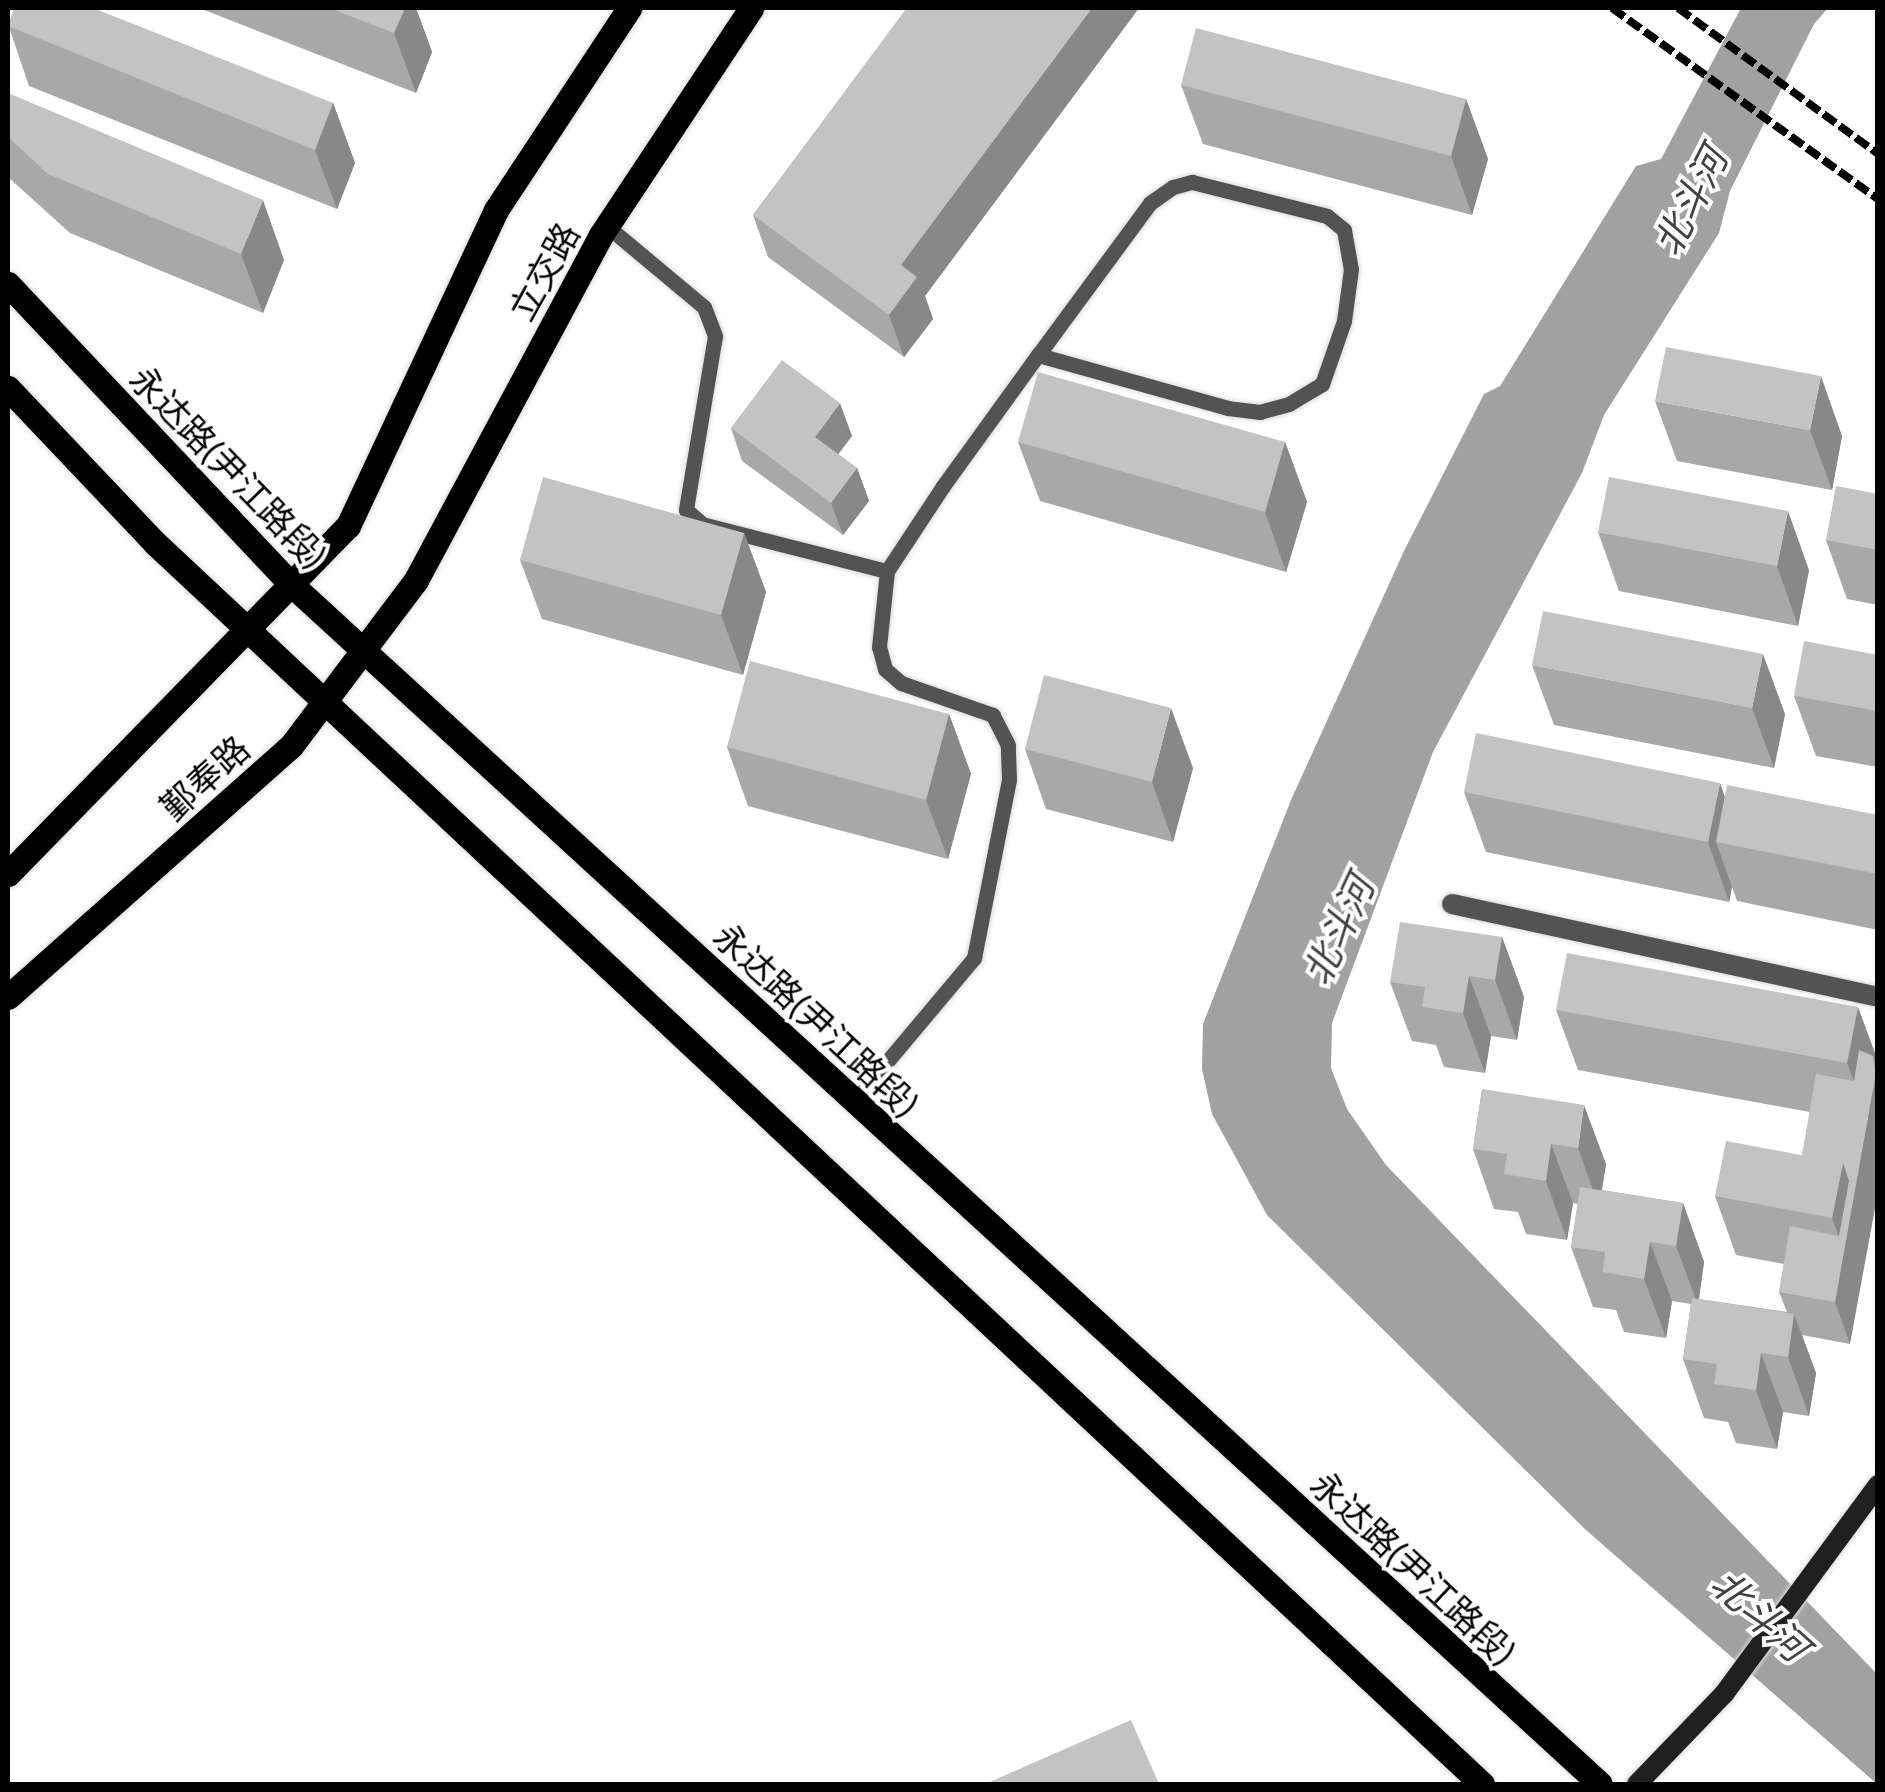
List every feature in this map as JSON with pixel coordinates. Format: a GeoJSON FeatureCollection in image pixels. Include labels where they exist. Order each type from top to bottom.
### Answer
{"type":"FeatureCollection","features":[{"type":"Feature","properties":{"kind":"main road","name":"立交路"},"geometry":{"type":"LineString","coordinates":[[348,526],[496,210],[629,8]]}},
{"type":"Feature","properties":{"kind":"main road","name":"立交路"},"geometry":{"type":"LineString","coordinates":[[416,580],[608,226],[751,8]]}},
{"type":"Feature","properties":{"kind":"main road","name":"永达路(尹江路段)"},"geometry":{"type":"LineString","coordinates":[[8,284],[292,586],[1600,1784]]}},
{"type":"Feature","properties":{"kind":"main road"},"geometry":{"type":"LineString","coordinates":[[8,388],[155,543],[1482,1784]]}},
{"type":"Feature","properties":{"kind":"main road","name":"鄞奉路"},"geometry":{"type":"LineString","coordinates":[[8,874],[348,526]]}},
{"type":"Feature","properties":{"kind":"main road","name":"鄞奉路"},"geometry":{"type":"LineString","coordinates":[[8,996],[291,746],[416,580]]}},
{"type":"Feature","properties":{"kind":"main road"},"geometry":{"type":"LineString","coordinates":[[1637,1784],[1724,1694],[1856,1522],[1878,1485]]}},
{"type":"Feature","properties":{"kind":"street"},"geometry":{"type":"LineString","coordinates":[[1452,904],[1878,997]]}},
{"type":"Feature","properties":{"kind":"lane"},"geometry":{"type":"LineString","coordinates":[[854,1101],[974,958],[1009,780],[1008,745],[993,715],[901,684],[885,669],[880,647],[887,571],[1038,355],[1150,204],[1173,187],[1211,186],[1327,216],[1344,230],[1351,269],[1344,322],[1322,384],[1288,404],[1260,412],[1228,408],[1038,355]]}},
{"type":"Feature","properties":{"kind":"lane"},"geometry":{"type":"LineString","coordinates":[[608,226],[704,307],[715,336],[686,510],[702,524],[887,571]]}},
{"type":"Feature","properties":{"kind":"water","name":"北斗河"},"geometry":{"type":"Polygon","coordinates":[[[1741,8],[1828,8],[1814,24],[1730,191],[1719,233],[1604,415],[1582,473],[1433,752],[1332,1023],[1331,1068],[1347,1109],[1386,1165],[1877,1674],[1877,1784],[1586,1530],[1267,1215],[1212,1114],[1202,1069],[1203,1024],[1291,800],[1404,551],[1484,394],[1500,386],[1636,166],[1661,159],[1741,8]]]}},
{"type":"Feature","properties":{"kind":"building"},"geometry":{"type":"Polygon","coordinates":[[[14,8],[93,8],[333,103],[315,150],[8,26],[14,8]]]}},
{"type":"Feature","properties":{"kind":"building"},"geometry":{"type":"Polygon","coordinates":[[[329,8],[405,8],[394,33],[329,8]]]}},
{"type":"Feature","properties":{"kind":"building"},"geometry":{"type":"Polygon","coordinates":[[[907,8],[1092,8],[901,265],[917,277],[889,315],[753,215],[907,8]]]}},
{"type":"Feature","properties":{"kind":"building"},"geometry":{"type":"Polygon","coordinates":[[[1196,28],[1466,99],[1451,156],[1181,85],[1196,28]]]}},
{"type":"Feature","properties":{"kind":"building"},"geometry":{"type":"Polygon","coordinates":[[[8,93],[263,200],[241,254],[48,174],[8,137],[8,93]]]}},
{"type":"Feature","properties":{"kind":"building"},"geometry":{"type":"Polygon","coordinates":[[[1666,347],[1821,376],[1810,430],[1655,401],[1666,347]]]}},
{"type":"Feature","properties":{"kind":"building"},"geometry":{"type":"Polygon","coordinates":[[[782,360],[840,403],[815,437],[857,468],[831,503],[731,428],[782,360]]]}},
{"type":"Feature","properties":{"kind":"building"},"geometry":{"type":"Polygon","coordinates":[[[1038,372],[1285,442],[1265,512],[1018,442],[1038,372]]]}},
{"type":"Feature","properties":{"kind":"building"},"geometry":{"type":"Polygon","coordinates":[[[543,477],[744,533],[721,615],[520,560],[543,477]]]}},
{"type":"Feature","properties":{"kind":"building"},"geometry":{"type":"Polygon","coordinates":[[[1609,477],[1788,511],[1777,566],[1598,532],[1609,477]]]}},
{"type":"Feature","properties":{"kind":"building"},"geometry":{"type":"Polygon","coordinates":[[[1836,486],[1878,494],[1878,550],[1826,540],[1836,486]]]}},
{"type":"Feature","properties":{"kind":"building"},"geometry":{"type":"Polygon","coordinates":[[[1543,611],[1763,654],[1752,708],[1532,665],[1543,611]]]}},
{"type":"Feature","properties":{"kind":"building"},"geometry":{"type":"Polygon","coordinates":[[[1804,641],[1878,655],[1878,711],[1794,696],[1804,641]]]}},
{"type":"Feature","properties":{"kind":"building"},"geometry":{"type":"Polygon","coordinates":[[[750,661],[949,714],[926,800],[727,747],[750,661]]]}},
{"type":"Feature","properties":{"kind":"building"},"geometry":{"type":"Polygon","coordinates":[[[1044,675],[1171,708],[1152,782],[1025,749],[1044,675]]]}},
{"type":"Feature","properties":{"kind":"building"},"geometry":{"type":"Polygon","coordinates":[[[1476,733],[1720,783],[1708,842],[1464,792],[1476,733]]]}},
{"type":"Feature","properties":{"kind":"building"},"geometry":{"type":"Polygon","coordinates":[[[1727,785],[1878,815],[1878,874],[1716,842],[1727,785]]]}},
{"type":"Feature","properties":{"kind":"building"},"geometry":{"type":"Polygon","coordinates":[[[1400,922],[1502,937],[1495,980],[1469,976],[1463,1013],[1422,1007],[1425,987],[1390,982],[1400,922]]]}},
{"type":"Feature","properties":{"kind":"building"},"geometry":{"type":"Polygon","coordinates":[[[1567,953],[1858,1007],[1847,1063],[1556,1010],[1567,953]]]}},
{"type":"Feature","properties":{"kind":"building"},"geometry":{"type":"Polygon","coordinates":[[[1859,1050],[1873,1056],[1876,1073],[1835,1302],[1779,1292],[1790,1226],[1839,1236],[1849,1181],[1843,1163],[1802,1156],[1816,1074],[1854,1081],[1859,1050]]]}},
{"type":"Feature","properties":{"kind":"building"},"geometry":{"type":"Polygon","coordinates":[[[1482,1089],[1584,1105],[1578,1148],[1551,1144],[1546,1181],[1504,1174],[1507,1154],[1473,1149],[1482,1089]]]}},
{"type":"Feature","properties":{"kind":"building"},"geometry":{"type":"Polygon","coordinates":[[[1726,1141],[1843,1163],[1832,1218],[1715,1196],[1726,1141]]]}},
{"type":"Feature","properties":{"kind":"building"},"geometry":{"type":"Polygon","coordinates":[[[1580,1187],[1683,1203],[1676,1246],[1650,1242],[1644,1279],[1603,1272],[1605,1252],[1571,1247],[1580,1187]]]}},
{"type":"Feature","properties":{"kind":"building"},"geometry":{"type":"Polygon","coordinates":[[[1692,1298],[1794,1314],[1788,1357],[1761,1353],[1756,1390],[1714,1384],[1717,1364],[1683,1359],[1692,1298]]]}},
{"type":"Feature","properties":{"kind":"building"},"geometry":{"type":"Polygon","coordinates":[[[1131,1720],[1159,1784],[985,1784],[1131,1720]]]}},
{"type":"Feature","properties":{"kind":"railway"},"geometry":{"type":"LineString","coordinates":[[1612,8],[1878,199]]}},
{"type":"Feature","properties":{"kind":"railway"},"geometry":{"type":"LineString","coordinates":[[1678,8],[1878,154]]}}]}
